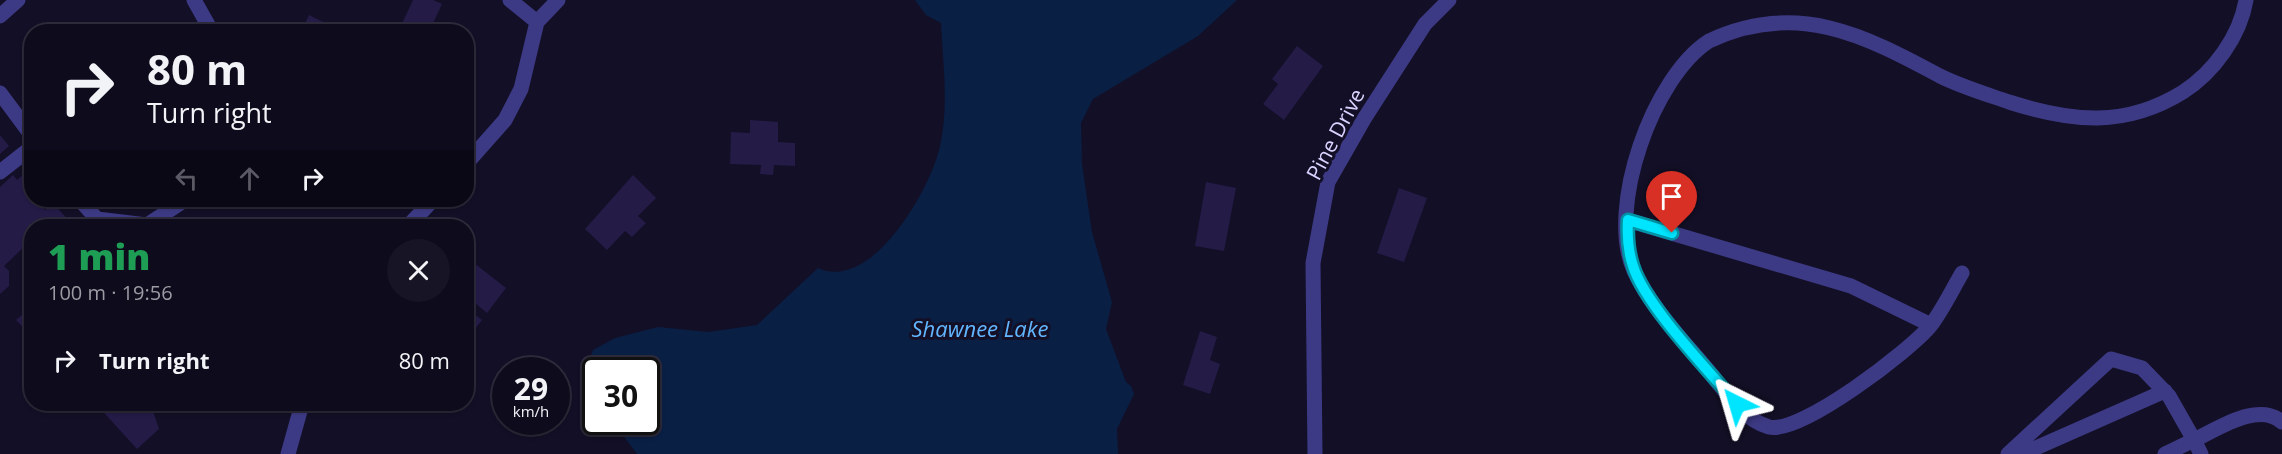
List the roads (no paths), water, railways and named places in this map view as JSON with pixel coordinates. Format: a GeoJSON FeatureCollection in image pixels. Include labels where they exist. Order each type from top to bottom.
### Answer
{"type":"FeatureCollection","features":[{"type":"Feature","properties":{"kind":"street"},"geometry":{"type":"LineString","coordinates":[[0,16],[18,0]]}},
{"type":"Feature","properties":{"kind":"street"},"geometry":{"type":"LineString","coordinates":[[195,0],[208,24]]}},
{"type":"Feature","properties":{"kind":"street"},"geometry":{"type":"LineString","coordinates":[[510,0],[537,22]]}},
{"type":"Feature","properties":{"kind":"street"},"geometry":{"type":"LineString","coordinates":[[474,155],[505,120],[521,89],[537,22],[558,0]]}},
{"type":"Feature","properties":{"kind":"street","name":"Pine Drive"},"geometry":{"type":"LineString","coordinates":[[1315,454],[1314,263],[1328,182],[1364,119],[1425,24],[1449,0]]}},
{"type":"Feature","properties":{"kind":"street"},"geometry":{"type":"LineString","coordinates":[[1962,273],[1930,325],[1883,369],[1804,420],[1772,428],[1748,417],[1674,330],[1646,291],[1633,268],[1627,239],[1634,159],[1651,117],[1685,60],[1710,40],[1756,20],[1795,16],[1826,20],[1859,32],[1942,77],[1979,92],[2044,113],[2078,119],[2111,119],[2161,106],[2197,83],[2234,37],[2246,0]]}},
{"type":"Feature","properties":{"kind":"street"},"geometry":{"type":"LineString","coordinates":[[0,93],[24,126]]}},
{"type":"Feature","properties":{"kind":"street"},"geometry":{"type":"LineString","coordinates":[[0,172],[24,144]]}},
{"type":"Feature","properties":{"kind":"street"},"geometry":{"type":"LineString","coordinates":[[87,207],[98,219]]}},
{"type":"Feature","properties":{"kind":"street"},"geometry":{"type":"LineString","coordinates":[[157,219],[175,207]]}},
{"type":"Feature","properties":{"kind":"street"},"geometry":{"type":"LineString","coordinates":[[415,219],[426,207]]}},
{"type":"Feature","properties":{"kind":"street"},"geometry":{"type":"LineString","coordinates":[[1628,220],[1851,286],[1930,325]]}},
{"type":"Feature","properties":{"kind":"street"},"geometry":{"type":"LineString","coordinates":[[2008,454],[2111,359],[2142,368],[2164,391],[2201,454]]}},
{"type":"Feature","properties":{"kind":"street"},"geometry":{"type":"LineString","coordinates":[[2022,454],[2164,391]]}},
{"type":"Feature","properties":{"kind":"street"},"geometry":{"type":"LineString","coordinates":[[288,454],[300,411]]}},
{"type":"Feature","properties":{"kind":"street"},"geometry":{"type":"LineString","coordinates":[[2165,454],[2252,414],[2276,416],[2282,422]]}},
{"type":"Feature","properties":{"kind":"water","name":"Shawnee Lake"},"geometry":{"type":"Polygon","coordinates":[[[915,0],[1237,0],[1198,36],[1093,99],[1081,123],[1082,164],[1092,232],[1112,302],[1106,329],[1126,382],[1131,386],[1134,394],[1117,429],[1118,454],[637,454],[623,435],[660,435],[660,357],[590,357],[593,350],[615,338],[658,327],[708,332],[757,325],[818,268],[838,272],[858,266],[878,252],[911,210],[925,187],[934,165],[943,131],[945,100],[941,23],[926,15],[915,0]]]}}]}
